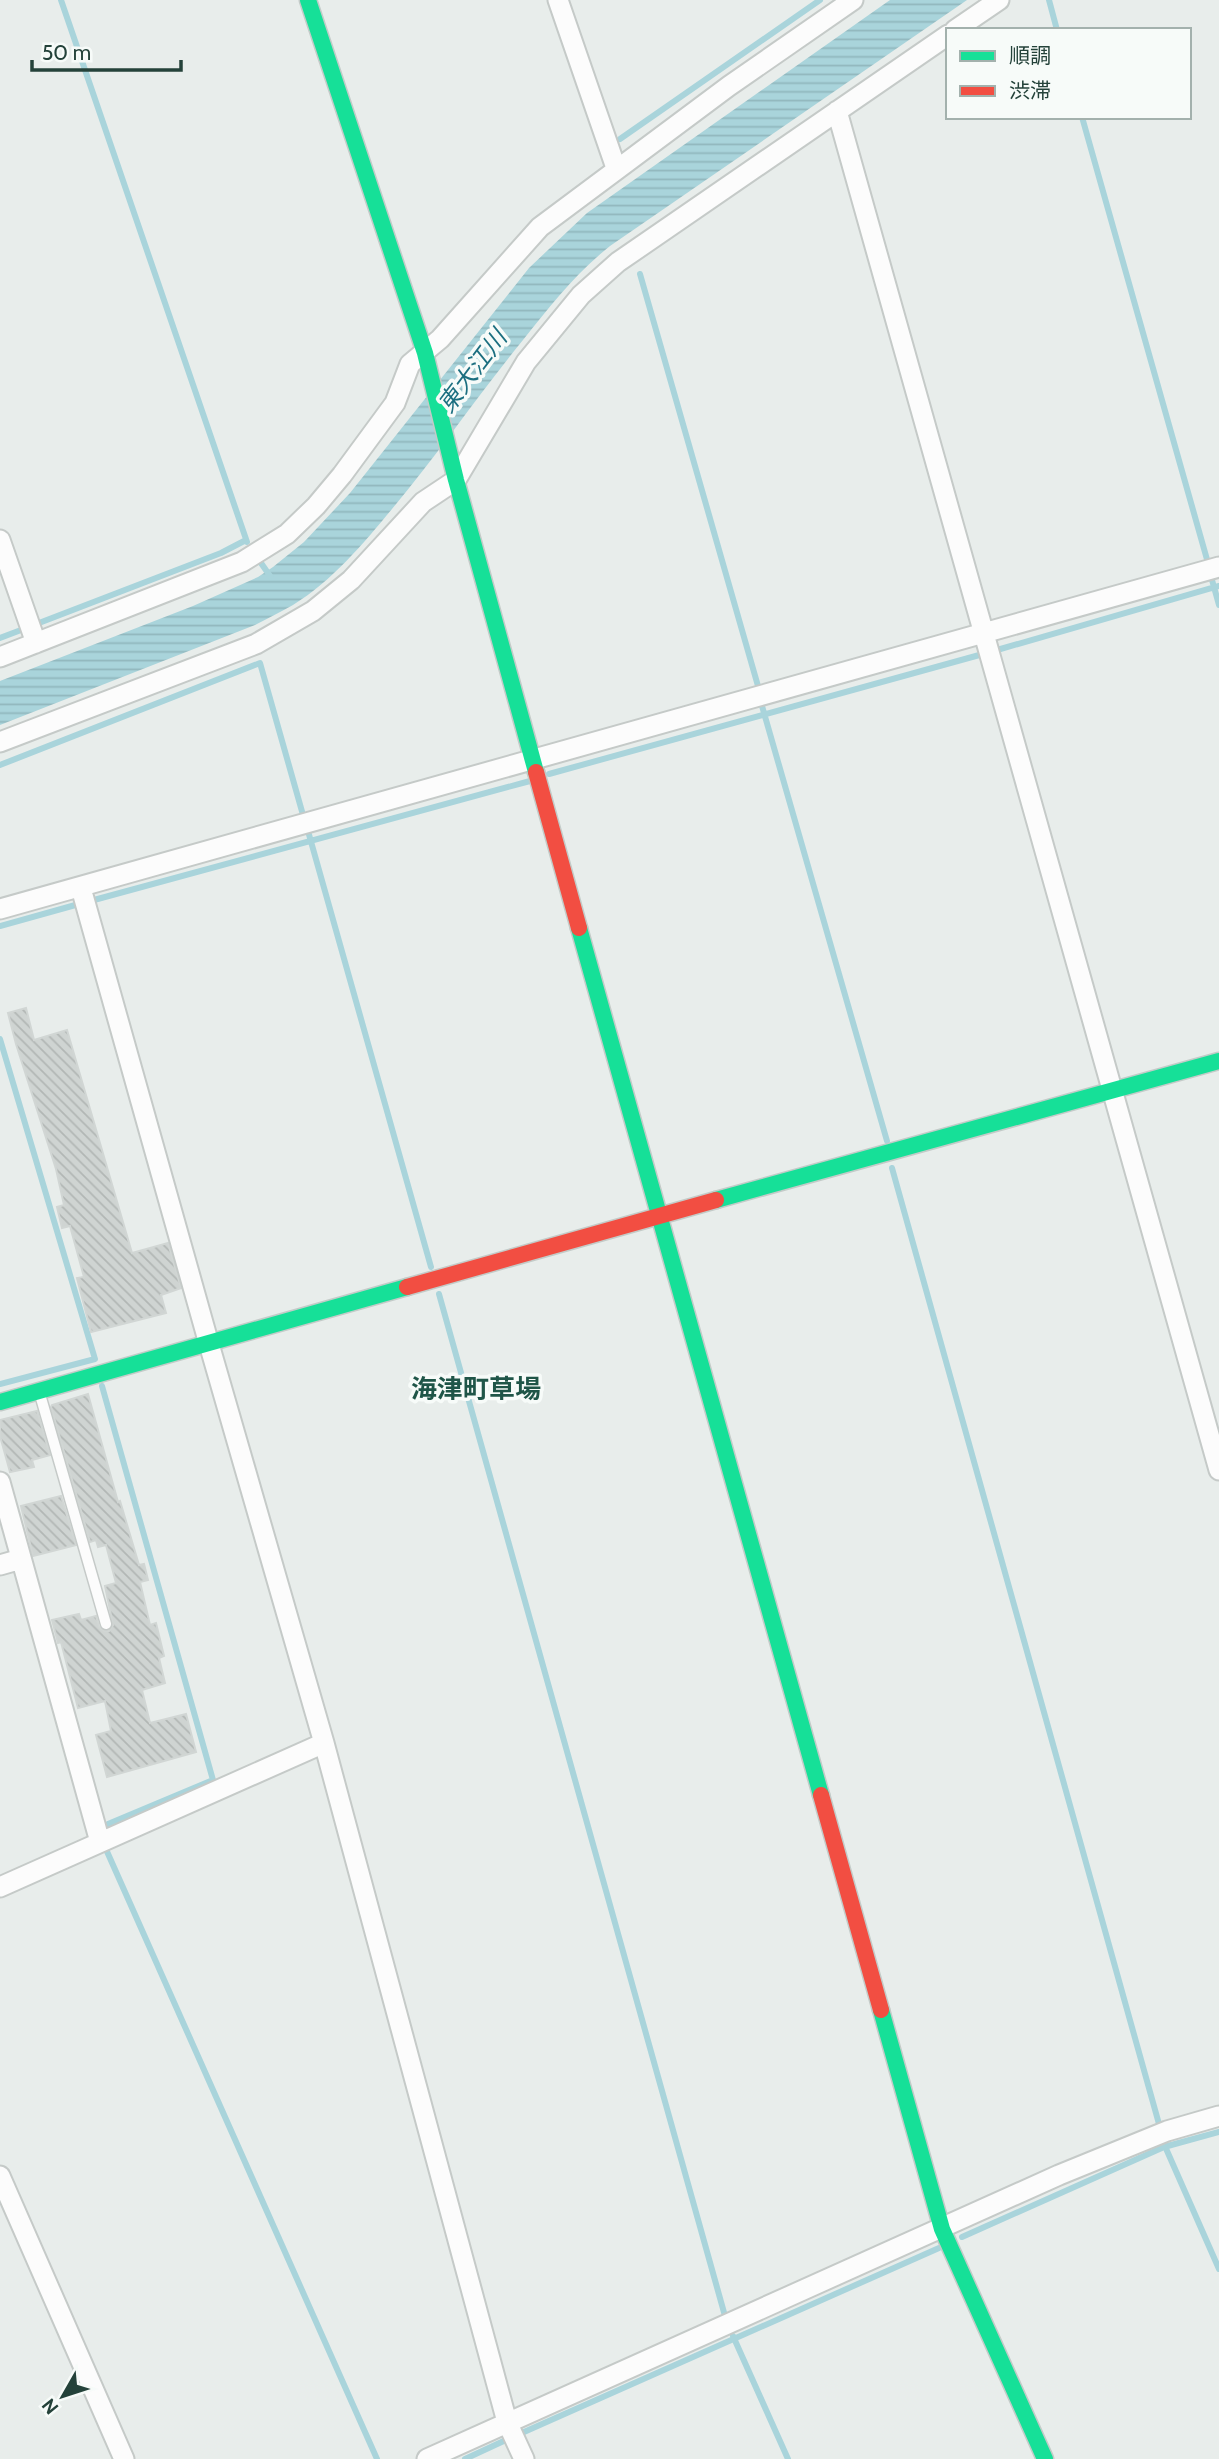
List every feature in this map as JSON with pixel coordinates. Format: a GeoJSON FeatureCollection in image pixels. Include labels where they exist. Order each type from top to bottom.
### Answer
{"type":"FeatureCollection","features":[{"type":"Feature","properties":{"kind":"street"},"geometry":{"type":"LineString","coordinates":[[308,0],[427,360],[454,472],[532,759],[942,2229],[1045,2459]]}},
{"type":"Feature","properties":{"kind":"street"},"geometry":{"type":"LineString","coordinates":[[558,0],[616,168]]}},
{"type":"Feature","properties":{"kind":"street"},"geometry":{"type":"LineString","coordinates":[[0,657],[242,562],[287,534],[316,506],[342,475],[395,402],[411,364],[427,360],[440,339],[540,227],[729,86],[853,0]]}},
{"type":"Feature","properties":{"kind":"street"},"geometry":{"type":"LineString","coordinates":[[958,28],[999,0]]}},
{"type":"Feature","properties":{"kind":"street"},"geometry":{"type":"LineString","coordinates":[[0,742],[256,644],[313,611],[351,580],[454,472],[526,362],[581,295],[618,262],[946,36]]}},
{"type":"Feature","properties":{"kind":"street"},"geometry":{"type":"LineString","coordinates":[[837,111],[1219,1470]]}},
{"type":"Feature","properties":{"kind":"street"},"geometry":{"type":"LineString","coordinates":[[0,540],[36,643]]}},
{"type":"Feature","properties":{"kind":"street"},"geometry":{"type":"LineString","coordinates":[[0,909],[1219,567]]}},
{"type":"Feature","properties":{"kind":"street"},"geometry":{"type":"LineString","coordinates":[[80,888],[324,1743],[507,2422],[524,2459]]}},
{"type":"Feature","properties":{"kind":"street"},"geometry":{"type":"LineString","coordinates":[[0,1402],[1219,1061]]}},
{"type":"Feature","properties":{"kind":"street"},"geometry":{"type":"LineString","coordinates":[[0,1482],[100,1842]]}},
{"type":"Feature","properties":{"kind":"street"},"geometry":{"type":"LineString","coordinates":[[0,1565],[21,1559]]}},
{"type":"Feature","properties":{"kind":"street"},"geometry":{"type":"LineString","coordinates":[[0,1887],[324,1743]]}},
{"type":"Feature","properties":{"kind":"street"},"geometry":{"type":"LineString","coordinates":[[427,2459],[1059,2175],[1167,2132],[1219,2116]]}},
{"type":"Feature","properties":{"kind":"street"},"geometry":{"type":"LineString","coordinates":[[0,2176],[124,2459]]}},
{"type":"Feature","properties":{"kind":"lane"},"geometry":{"type":"LineString","coordinates":[[39,1391],[106,1624]]}},
{"type":"Feature","properties":{"kind":"water","name":"東大江川"},"geometry":{"type":"Polygon","coordinates":[[[890,0],[967,0],[598,256],[543,315],[381,522],[321,585],[293,605],[255,625],[0,725],[0,681],[193,606],[258,577],[304,542],[350,493],[529,268],[587,213],[890,0]]]}},
{"type":"Feature","properties":{"kind":"building"},"geometry":{"type":"Polygon","coordinates":[[[26,1008],[34,1040],[67,1030],[132,1253],[168,1243],[181,1288],[161,1295],[166,1313],[91,1332],[77,1278],[84,1277],[70,1226],[62,1228],[57,1207],[64,1205],[56,1169],[8,1013],[26,1008]]]}},
{"type":"Feature","properties":{"kind":"building"},"geometry":{"type":"Polygon","coordinates":[[[88,1394],[118,1502],[120,1501],[139,1565],[144,1564],[148,1580],[140,1582],[150,1625],[156,1623],[164,1656],[159,1658],[165,1683],[142,1690],[150,1723],[186,1714],[196,1752],[107,1777],[96,1735],[111,1731],[105,1701],[78,1708],[61,1642],[58,1643],[52,1620],[79,1614],[81,1620],[96,1616],[99,1627],[104,1631],[109,1631],[113,1625],[105,1586],[116,1583],[106,1545],[98,1547],[96,1540],[90,1542],[51,1407],[88,1394]]]}},
{"type":"Feature","properties":{"kind":"building"},"geometry":{"type":"Polygon","coordinates":[[[37,1411],[50,1455],[32,1460],[34,1467],[10,1472],[0,1436],[0,1420],[37,1411]]]}},
{"type":"Feature","properties":{"kind":"building"},"geometry":{"type":"Polygon","coordinates":[[[61,1496],[76,1545],[33,1556],[21,1506],[61,1496]]]}},
{"type":"Feature","properties":{"kind":"waterway"},"geometry":{"type":"LineString","coordinates":[[61,0],[247,542]]}},
{"type":"Feature","properties":{"kind":"waterway"},"geometry":{"type":"LineString","coordinates":[[620,139],[820,0]]}},
{"type":"Feature","properties":{"kind":"waterway"},"geometry":{"type":"LineString","coordinates":[[1049,0],[1056,28]]}},
{"type":"Feature","properties":{"kind":"waterway"},"geometry":{"type":"LineString","coordinates":[[1083,119],[1208,563]]}},
{"type":"Feature","properties":{"kind":"waterway"},"geometry":{"type":"LineString","coordinates":[[640,274],[758,686]]}},
{"type":"Feature","properties":{"kind":"waterway"},"geometry":{"type":"LineString","coordinates":[[39,623],[221,553],[246,540]]}},
{"type":"Feature","properties":{"kind":"waterway"},"geometry":{"type":"LineString","coordinates":[[261,563],[270,576]]}},
{"type":"Feature","properties":{"kind":"waterway"},"geometry":{"type":"LineString","coordinates":[[1212,580],[1219,605]]}},
{"type":"Feature","properties":{"kind":"waterway"},"geometry":{"type":"LineString","coordinates":[[997,650],[1219,586]]}},
{"type":"Feature","properties":{"kind":"waterway"},"geometry":{"type":"LineString","coordinates":[[0,638],[21,630]]}},
{"type":"Feature","properties":{"kind":"waterway"},"geometry":{"type":"LineString","coordinates":[[549,774],[983,654]]}},
{"type":"Feature","properties":{"kind":"waterway"},"geometry":{"type":"LineString","coordinates":[[0,765],[260,663],[303,815]]}},
{"type":"Feature","properties":{"kind":"waterway"},"geometry":{"type":"LineString","coordinates":[[762,706],[887,1141]]}},
{"type":"Feature","properties":{"kind":"waterway"},"geometry":{"type":"LineString","coordinates":[[94,900],[530,781]]}},
{"type":"Feature","properties":{"kind":"waterway"},"geometry":{"type":"LineString","coordinates":[[308,831],[431,1267]]}},
{"type":"Feature","properties":{"kind":"waterway"},"geometry":{"type":"LineString","coordinates":[[0,926],[79,904]]}},
{"type":"Feature","properties":{"kind":"waterway"},"geometry":{"type":"LineString","coordinates":[[0,1039],[95,1359],[0,1384]]}},
{"type":"Feature","properties":{"kind":"waterway"},"geometry":{"type":"LineString","coordinates":[[892,1168],[1159,2124]]}},
{"type":"Feature","properties":{"kind":"waterway"},"geometry":{"type":"LineString","coordinates":[[439,1294],[725,2316]]}},
{"type":"Feature","properties":{"kind":"waterway"},"geometry":{"type":"LineString","coordinates":[[102,1386],[213,1780],[108,1824],[107,1831]]}},
{"type":"Feature","properties":{"kind":"waterway"},"geometry":{"type":"LineString","coordinates":[[105,1847],[377,2459]]}},
{"type":"Feature","properties":{"kind":"waterway"},"geometry":{"type":"LineString","coordinates":[[962,2237],[1164,2147],[1219,2132]]}},
{"type":"Feature","properties":{"kind":"waterway"},"geometry":{"type":"LineString","coordinates":[[1164,2144],[1219,2269]]}},
{"type":"Feature","properties":{"kind":"waterway"},"geometry":{"type":"LineString","coordinates":[[524,2432],[939,2248]]}},
{"type":"Feature","properties":{"kind":"waterway"},"geometry":{"type":"LineString","coordinates":[[733,2336],[788,2459]]}},
{"type":"Feature","properties":{"kind":"waterway"},"geometry":{"type":"LineString","coordinates":[[465,2459],[508,2439]]}},
{"type":"Feature","properties":{"kind":"traffic: fast"},"geometry":{"type":"LineString","coordinates":[[308,0],[425,353],[456,480],[536,772]]}},
{"type":"Feature","properties":{"kind":"traffic: fast"},"geometry":{"type":"LineString","coordinates":[[579,928],[821,1795]]}},
{"type":"Feature","properties":{"kind":"traffic: fast"},"geometry":{"type":"LineString","coordinates":[[716,1200],[1219,1061]]}},
{"type":"Feature","properties":{"kind":"traffic: fast"},"geometry":{"type":"LineString","coordinates":[[0,1402],[407,1287]]}},
{"type":"Feature","properties":{"kind":"traffic: fast"},"geometry":{"type":"LineString","coordinates":[[881,2010],[942,2229],[1045,2459]]}},
{"type":"Feature","properties":{"kind":"traffic: jam"},"geometry":{"type":"LineString","coordinates":[[536,772],[579,928]]}},
{"type":"Feature","properties":{"kind":"traffic: jam"},"geometry":{"type":"LineString","coordinates":[[407,1287],[716,1200]]}},
{"type":"Feature","properties":{"kind":"traffic: jam"},"geometry":{"type":"LineString","coordinates":[[821,1795],[881,2010]]}},
{"type":"Feature","properties":{"kind":"district","name":"海津町草場"},"geometry":{"type":"Point","coordinates":[476,1389]}}]}
